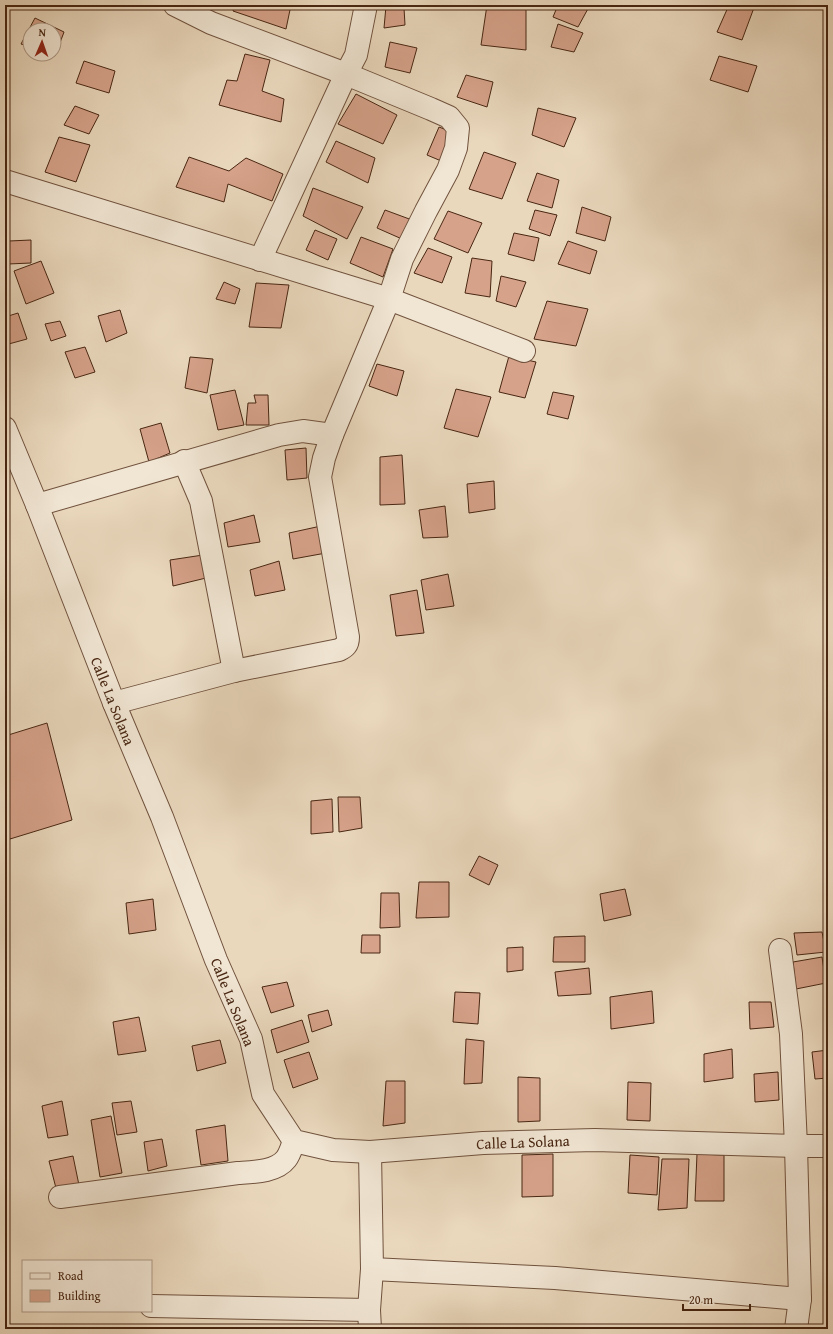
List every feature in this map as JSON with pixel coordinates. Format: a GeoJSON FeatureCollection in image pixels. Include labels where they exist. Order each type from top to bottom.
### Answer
{"type":"FeatureCollection","features":[{"type":"Feature","properties":{"kind":"street"},"geometry":{"type":"LineString","coordinates":[[114,703],[234,671],[339,650],[346,646],[348,642],[348,632],[320,476],[332,434],[389,298],[402,259],[448,170],[456,148],[458,128],[449,117],[346,74],[210,23],[175,5]]}},
{"type":"Feature","properties":{"kind":"street"},"geometry":{"type":"LineString","coordinates":[[260,260],[356,55],[366,5]]}},
{"type":"Feature","properties":{"kind":"street"},"geometry":{"type":"LineString","coordinates":[[5,181],[260,260],[389,298],[524,351]]}},
{"type":"Feature","properties":{"kind":"street","name":"Calle La Solana"},"geometry":{"type":"LineString","coordinates":[[5,428],[37,505],[114,703],[162,817],[216,960],[251,1039],[263,1094],[294,1141],[333,1150],[370,1152],[483,1143],[595,1140],[828,1146]]}},
{"type":"Feature","properties":{"kind":"street"},"geometry":{"type":"LineString","coordinates":[[37,505],[184,461],[279,435],[303,431],[332,434]]}},
{"type":"Feature","properties":{"kind":"street"},"geometry":{"type":"LineString","coordinates":[[184,461],[201,501],[234,671]]}},
{"type":"Feature","properties":{"kind":"street"},"geometry":{"type":"LineString","coordinates":[[780,950],[791,1034],[796,1146],[800,1299],[796,1329]]}},
{"type":"Feature","properties":{"kind":"street"},"geometry":{"type":"LineString","coordinates":[[60,1196],[238,1173],[261,1172],[275,1167],[286,1159],[294,1141]]}},
{"type":"Feature","properties":{"kind":"street"},"geometry":{"type":"LineString","coordinates":[[152,1306],[369,1320],[372,1269],[370,1152]]}},
{"type":"Feature","properties":{"kind":"street"},"geometry":{"type":"LineString","coordinates":[[372,1269],[555,1278],[800,1299]]}},
{"type":"Feature","properties":{"kind":"building"},"geometry":{"type":"Polygon","coordinates":[[[235,5],[291,5],[286,29],[233,11],[235,5]]]}},
{"type":"Feature","properties":{"kind":"building"},"geometry":{"type":"Polygon","coordinates":[[[487,5],[526,5],[526,50],[481,45],[487,5]]]}},
{"type":"Feature","properties":{"kind":"building"},"geometry":{"type":"Polygon","coordinates":[[[558,5],[590,5],[578,27],[553,17],[558,5]]]}},
{"type":"Feature","properties":{"kind":"building"},"geometry":{"type":"Polygon","coordinates":[[[729,5],[755,5],[742,40],[717,32],[729,5]]]}},
{"type":"Feature","properties":{"kind":"building"},"geometry":{"type":"Polygon","coordinates":[[[386,6],[404,8],[405,25],[384,28],[386,6]]]}},
{"type":"Feature","properties":{"kind":"building"},"geometry":{"type":"Polygon","coordinates":[[[35,18],[43,22],[33,22],[35,18]]]}},
{"type":"Feature","properties":{"kind":"building"},"geometry":{"type":"Polygon","coordinates":[[[558,24],[583,33],[574,52],[551,47],[558,24]]]}},
{"type":"Feature","properties":{"kind":"building"},"geometry":{"type":"Polygon","coordinates":[[[390,42],[417,48],[410,73],[385,67],[390,42]]]}},
{"type":"Feature","properties":{"kind":"building"},"geometry":{"type":"Polygon","coordinates":[[[245,54],[270,60],[262,91],[284,99],[281,122],[219,105],[227,80],[237,81],[245,54]]]}},
{"type":"Feature","properties":{"kind":"building"},"geometry":{"type":"Polygon","coordinates":[[[719,56],[757,66],[748,92],[710,80],[719,56]]]}},
{"type":"Feature","properties":{"kind":"building"},"geometry":{"type":"Polygon","coordinates":[[[84,61],[115,71],[109,93],[76,83],[84,61]]]}},
{"type":"Feature","properties":{"kind":"building"},"geometry":{"type":"Polygon","coordinates":[[[466,75],[493,82],[487,107],[457,97],[466,75]]]}},
{"type":"Feature","properties":{"kind":"building"},"geometry":{"type":"Polygon","coordinates":[[[356,94],[397,115],[383,144],[338,124],[356,94]]]}},
{"type":"Feature","properties":{"kind":"building"},"geometry":{"type":"Polygon","coordinates":[[[75,106],[99,115],[89,134],[64,125],[75,106]]]}},
{"type":"Feature","properties":{"kind":"building"},"geometry":{"type":"Polygon","coordinates":[[[538,108],[576,118],[564,147],[532,135],[538,108]]]}},
{"type":"Feature","properties":{"kind":"building"},"geometry":{"type":"Polygon","coordinates":[[[439,127],[457,134],[446,163],[427,155],[439,127]]]}},
{"type":"Feature","properties":{"kind":"building"},"geometry":{"type":"Polygon","coordinates":[[[59,137],[90,145],[76,182],[45,172],[59,137]]]}},
{"type":"Feature","properties":{"kind":"building"},"geometry":{"type":"Polygon","coordinates":[[[336,141],[375,158],[368,183],[326,162],[336,141]]]}},
{"type":"Feature","properties":{"kind":"building"},"geometry":{"type":"Polygon","coordinates":[[[484,152],[516,163],[502,199],[469,189],[484,152]]]}},
{"type":"Feature","properties":{"kind":"building"},"geometry":{"type":"Polygon","coordinates":[[[189,157],[229,171],[246,158],[283,174],[272,201],[228,184],[224,202],[176,187],[189,157]]]}},
{"type":"Feature","properties":{"kind":"building"},"geometry":{"type":"Polygon","coordinates":[[[537,173],[559,180],[552,208],[527,201],[537,173]]]}},
{"type":"Feature","properties":{"kind":"building"},"geometry":{"type":"Polygon","coordinates":[[[313,188],[363,207],[347,239],[303,216],[313,188]]]}},
{"type":"Feature","properties":{"kind":"building"},"geometry":{"type":"Polygon","coordinates":[[[582,207],[611,217],[605,241],[576,233],[582,207]]]}},
{"type":"Feature","properties":{"kind":"building"},"geometry":{"type":"Polygon","coordinates":[[[385,210],[412,220],[402,239],[377,228],[385,210]]]}},
{"type":"Feature","properties":{"kind":"building"},"geometry":{"type":"Polygon","coordinates":[[[535,210],[557,215],[550,236],[529,229],[535,210]]]}},
{"type":"Feature","properties":{"kind":"building"},"geometry":{"type":"Polygon","coordinates":[[[448,211],[482,223],[468,253],[434,239],[448,211]]]}},
{"type":"Feature","properties":{"kind":"building"},"geometry":{"type":"Polygon","coordinates":[[[315,230],[337,239],[328,260],[306,250],[315,230]]]}},
{"type":"Feature","properties":{"kind":"building"},"geometry":{"type":"Polygon","coordinates":[[[514,233],[539,238],[534,261],[508,254],[514,233]]]}},
{"type":"Feature","properties":{"kind":"building"},"geometry":{"type":"Polygon","coordinates":[[[361,237],[393,249],[383,277],[350,263],[361,237]]]}},
{"type":"Feature","properties":{"kind":"building"},"geometry":{"type":"Polygon","coordinates":[[[31,240],[31,263],[8,264],[9,241],[31,240]]]}},
{"type":"Feature","properties":{"kind":"building"},"geometry":{"type":"Polygon","coordinates":[[[568,241],[597,251],[590,274],[558,264],[568,241]]]}},
{"type":"Feature","properties":{"kind":"building"},"geometry":{"type":"Polygon","coordinates":[[[428,248],[452,257],[442,283],[414,273],[428,248]]]}},
{"type":"Feature","properties":{"kind":"building"},"geometry":{"type":"Polygon","coordinates":[[[472,258],[492,261],[490,297],[465,293],[472,258]]]}},
{"type":"Feature","properties":{"kind":"building"},"geometry":{"type":"Polygon","coordinates":[[[41,261],[54,293],[26,304],[14,271],[41,261]]]}},
{"type":"Feature","properties":{"kind":"building"},"geometry":{"type":"Polygon","coordinates":[[[501,276],[526,282],[516,307],[496,301],[501,276]]]}},
{"type":"Feature","properties":{"kind":"building"},"geometry":{"type":"Polygon","coordinates":[[[224,282],[240,289],[235,304],[216,299],[224,282]]]}},
{"type":"Feature","properties":{"kind":"building"},"geometry":{"type":"Polygon","coordinates":[[[256,283],[289,285],[281,328],[249,327],[256,283]]]}},
{"type":"Feature","properties":{"kind":"building"},"geometry":{"type":"Polygon","coordinates":[[[547,301],[588,309],[576,346],[534,339],[547,301]]]}},
{"type":"Feature","properties":{"kind":"building"},"geometry":{"type":"Polygon","coordinates":[[[120,310],[127,333],[106,342],[98,316],[120,310]]]}},
{"type":"Feature","properties":{"kind":"building"},"geometry":{"type":"Polygon","coordinates":[[[18,313],[27,339],[5,345],[5,317],[18,313]]]}},
{"type":"Feature","properties":{"kind":"building"},"geometry":{"type":"Polygon","coordinates":[[[60,321],[66,336],[51,341],[45,324],[60,321]]]}},
{"type":"Feature","properties":{"kind":"building"},"geometry":{"type":"Polygon","coordinates":[[[85,347],[95,372],[75,378],[65,352],[85,347]]]}},
{"type":"Feature","properties":{"kind":"building"},"geometry":{"type":"Polygon","coordinates":[[[509,356],[536,362],[525,398],[499,392],[509,356]]]}},
{"type":"Feature","properties":{"kind":"building"},"geometry":{"type":"Polygon","coordinates":[[[190,357],[213,359],[207,393],[185,388],[190,357]]]}},
{"type":"Feature","properties":{"kind":"building"},"geometry":{"type":"Polygon","coordinates":[[[377,364],[404,371],[397,396],[369,386],[377,364]]]}},
{"type":"Feature","properties":{"kind":"building"},"geometry":{"type":"Polygon","coordinates":[[[456,389],[491,397],[478,437],[444,428],[456,389]]]}},
{"type":"Feature","properties":{"kind":"building"},"geometry":{"type":"Polygon","coordinates":[[[235,390],[244,425],[218,430],[210,395],[235,390]]]}},
{"type":"Feature","properties":{"kind":"building"},"geometry":{"type":"Polygon","coordinates":[[[553,392],[574,396],[568,419],[547,414],[553,392]]]}},
{"type":"Feature","properties":{"kind":"building"},"geometry":{"type":"Polygon","coordinates":[[[254,395],[268,395],[269,425],[246,425],[248,403],[256,403],[254,395]]]}},
{"type":"Feature","properties":{"kind":"building"},"geometry":{"type":"Polygon","coordinates":[[[161,423],[170,453],[149,462],[140,429],[161,423]]]}},
{"type":"Feature","properties":{"kind":"building"},"geometry":{"type":"Polygon","coordinates":[[[306,448],[307,478],[287,480],[285,450],[306,448]]]}},
{"type":"Feature","properties":{"kind":"building"},"geometry":{"type":"Polygon","coordinates":[[[402,455],[405,504],[380,505],[380,457],[402,455]]]}},
{"type":"Feature","properties":{"kind":"building"},"geometry":{"type":"Polygon","coordinates":[[[494,481],[495,509],[469,513],[467,484],[494,481]]]}},
{"type":"Feature","properties":{"kind":"building"},"geometry":{"type":"Polygon","coordinates":[[[445,506],[448,537],[423,538],[419,510],[445,506]]]}},
{"type":"Feature","properties":{"kind":"building"},"geometry":{"type":"Polygon","coordinates":[[[254,515],[260,542],[228,547],[224,523],[254,515]]]}},
{"type":"Feature","properties":{"kind":"building"},"geometry":{"type":"Polygon","coordinates":[[[321,526],[326,553],[293,559],[289,533],[321,526]]]}},
{"type":"Feature","properties":{"kind":"building"},"geometry":{"type":"Polygon","coordinates":[[[203,555],[206,578],[173,586],[170,560],[203,555]]]}},
{"type":"Feature","properties":{"kind":"building"},"geometry":{"type":"Polygon","coordinates":[[[279,561],[285,590],[255,596],[250,570],[279,561]]]}},
{"type":"Feature","properties":{"kind":"building"},"geometry":{"type":"Polygon","coordinates":[[[448,574],[454,606],[426,610],[421,580],[448,574]]]}},
{"type":"Feature","properties":{"kind":"building"},"geometry":{"type":"Polygon","coordinates":[[[417,590],[424,633],[396,636],[390,595],[417,590]]]}},
{"type":"Feature","properties":{"kind":"building"},"geometry":{"type":"Polygon","coordinates":[[[47,723],[72,820],[10,839],[5,823],[5,736],[47,723]]]}},
{"type":"Feature","properties":{"kind":"building"},"geometry":{"type":"Polygon","coordinates":[[[338,797],[360,797],[362,828],[339,832],[338,797]]]}},
{"type":"Feature","properties":{"kind":"building"},"geometry":{"type":"Polygon","coordinates":[[[332,799],[333,832],[311,834],[311,801],[332,799]]]}},
{"type":"Feature","properties":{"kind":"building"},"geometry":{"type":"Polygon","coordinates":[[[479,856],[498,865],[489,885],[469,875],[479,856]]]}},
{"type":"Feature","properties":{"kind":"building"},"geometry":{"type":"Polygon","coordinates":[[[419,882],[449,882],[449,917],[416,918],[419,882]]]}},
{"type":"Feature","properties":{"kind":"building"},"geometry":{"type":"Polygon","coordinates":[[[625,889],[631,915],[604,921],[600,894],[625,889]]]}},
{"type":"Feature","properties":{"kind":"building"},"geometry":{"type":"Polygon","coordinates":[[[381,893],[399,893],[400,927],[380,928],[381,893]]]}},
{"type":"Feature","properties":{"kind":"building"},"geometry":{"type":"Polygon","coordinates":[[[153,899],[156,930],[129,934],[126,903],[153,899]]]}},
{"type":"Feature","properties":{"kind":"building"},"geometry":{"type":"Polygon","coordinates":[[[822,932],[826,952],[797,955],[794,933],[822,932]]]}},
{"type":"Feature","properties":{"kind":"building"},"geometry":{"type":"Polygon","coordinates":[[[362,935],[380,935],[380,953],[361,953],[362,935]]]}},
{"type":"Feature","properties":{"kind":"building"},"geometry":{"type":"Polygon","coordinates":[[[585,936],[585,962],[553,962],[554,937],[585,936]]]}},
{"type":"Feature","properties":{"kind":"building"},"geometry":{"type":"Polygon","coordinates":[[[523,947],[523,970],[507,972],[507,948],[523,947]]]}},
{"type":"Feature","properties":{"kind":"building"},"geometry":{"type":"Polygon","coordinates":[[[822,957],[826,983],[796,989],[793,962],[822,957]]]}},
{"type":"Feature","properties":{"kind":"building"},"geometry":{"type":"Polygon","coordinates":[[[589,968],[591,994],[558,996],[555,972],[589,968]]]}},
{"type":"Feature","properties":{"kind":"building"},"geometry":{"type":"Polygon","coordinates":[[[287,982],[294,1006],[271,1013],[262,987],[287,982]]]}},
{"type":"Feature","properties":{"kind":"building"},"geometry":{"type":"Polygon","coordinates":[[[652,991],[654,1023],[611,1029],[610,997],[652,991]]]}},
{"type":"Feature","properties":{"kind":"building"},"geometry":{"type":"Polygon","coordinates":[[[455,992],[480,993],[478,1024],[453,1022],[455,992]]]}},
{"type":"Feature","properties":{"kind":"building"},"geometry":{"type":"Polygon","coordinates":[[[749,1002],[771,1002],[774,1027],[750,1029],[749,1002]]]}},
{"type":"Feature","properties":{"kind":"building"},"geometry":{"type":"Polygon","coordinates":[[[328,1010],[332,1025],[312,1032],[308,1015],[328,1010]]]}},
{"type":"Feature","properties":{"kind":"building"},"geometry":{"type":"Polygon","coordinates":[[[139,1017],[146,1051],[118,1055],[113,1022],[139,1017]]]}},
{"type":"Feature","properties":{"kind":"building"},"geometry":{"type":"Polygon","coordinates":[[[302,1020],[309,1042],[277,1053],[271,1030],[302,1020]]]}},
{"type":"Feature","properties":{"kind":"building"},"geometry":{"type":"Polygon","coordinates":[[[466,1039],[484,1041],[482,1083],[464,1084],[466,1039]]]}},
{"type":"Feature","properties":{"kind":"building"},"geometry":{"type":"Polygon","coordinates":[[[220,1040],[226,1063],[197,1071],[192,1046],[220,1040]]]}},
{"type":"Feature","properties":{"kind":"building"},"geometry":{"type":"Polygon","coordinates":[[[732,1049],[733,1078],[704,1082],[704,1054],[732,1049]]]}},
{"type":"Feature","properties":{"kind":"building"},"geometry":{"type":"Polygon","coordinates":[[[828,1050],[828,1078],[815,1079],[812,1052],[828,1050]]]}},
{"type":"Feature","properties":{"kind":"building"},"geometry":{"type":"Polygon","coordinates":[[[309,1052],[318,1079],[293,1088],[284,1060],[309,1052]]]}},
{"type":"Feature","properties":{"kind":"building"},"geometry":{"type":"Polygon","coordinates":[[[778,1072],[779,1100],[755,1102],[754,1074],[778,1072]]]}},
{"type":"Feature","properties":{"kind":"building"},"geometry":{"type":"Polygon","coordinates":[[[518,1077],[540,1078],[540,1121],[518,1122],[518,1077]]]}},
{"type":"Feature","properties":{"kind":"building"},"geometry":{"type":"Polygon","coordinates":[[[386,1081],[405,1081],[405,1123],[383,1126],[386,1081]]]}},
{"type":"Feature","properties":{"kind":"building"},"geometry":{"type":"Polygon","coordinates":[[[628,1082],[651,1083],[650,1121],[627,1120],[628,1082]]]}},
{"type":"Feature","properties":{"kind":"building"},"geometry":{"type":"Polygon","coordinates":[[[62,1101],[68,1135],[48,1138],[42,1106],[62,1101]]]}},
{"type":"Feature","properties":{"kind":"building"},"geometry":{"type":"Polygon","coordinates":[[[131,1101],[137,1132],[117,1135],[112,1103],[131,1101]]]}},
{"type":"Feature","properties":{"kind":"building"},"geometry":{"type":"Polygon","coordinates":[[[111,1116],[122,1173],[100,1177],[91,1120],[111,1116]]]}},
{"type":"Feature","properties":{"kind":"building"},"geometry":{"type":"Polygon","coordinates":[[[225,1125],[228,1161],[201,1165],[196,1130],[225,1125]]]}},
{"type":"Feature","properties":{"kind":"building"},"geometry":{"type":"Polygon","coordinates":[[[162,1139],[167,1166],[148,1171],[144,1142],[162,1139]]]}},
{"type":"Feature","properties":{"kind":"building"},"geometry":{"type":"Polygon","coordinates":[[[553,1154],[553,1196],[522,1197],[522,1155],[553,1154]]]}},
{"type":"Feature","properties":{"kind":"building"},"geometry":{"type":"Polygon","coordinates":[[[697,1154],[724,1155],[724,1201],[695,1201],[697,1154]]]}},
{"type":"Feature","properties":{"kind":"building"},"geometry":{"type":"Polygon","coordinates":[[[630,1155],[659,1157],[657,1195],[628,1193],[630,1155]]]}},
{"type":"Feature","properties":{"kind":"building"},"geometry":{"type":"Polygon","coordinates":[[[73,1156],[80,1190],[57,1192],[49,1161],[73,1156]]]}},
{"type":"Feature","properties":{"kind":"building"},"geometry":{"type":"Polygon","coordinates":[[[662,1159],[689,1159],[687,1208],[658,1210],[662,1159]]]}}]}
